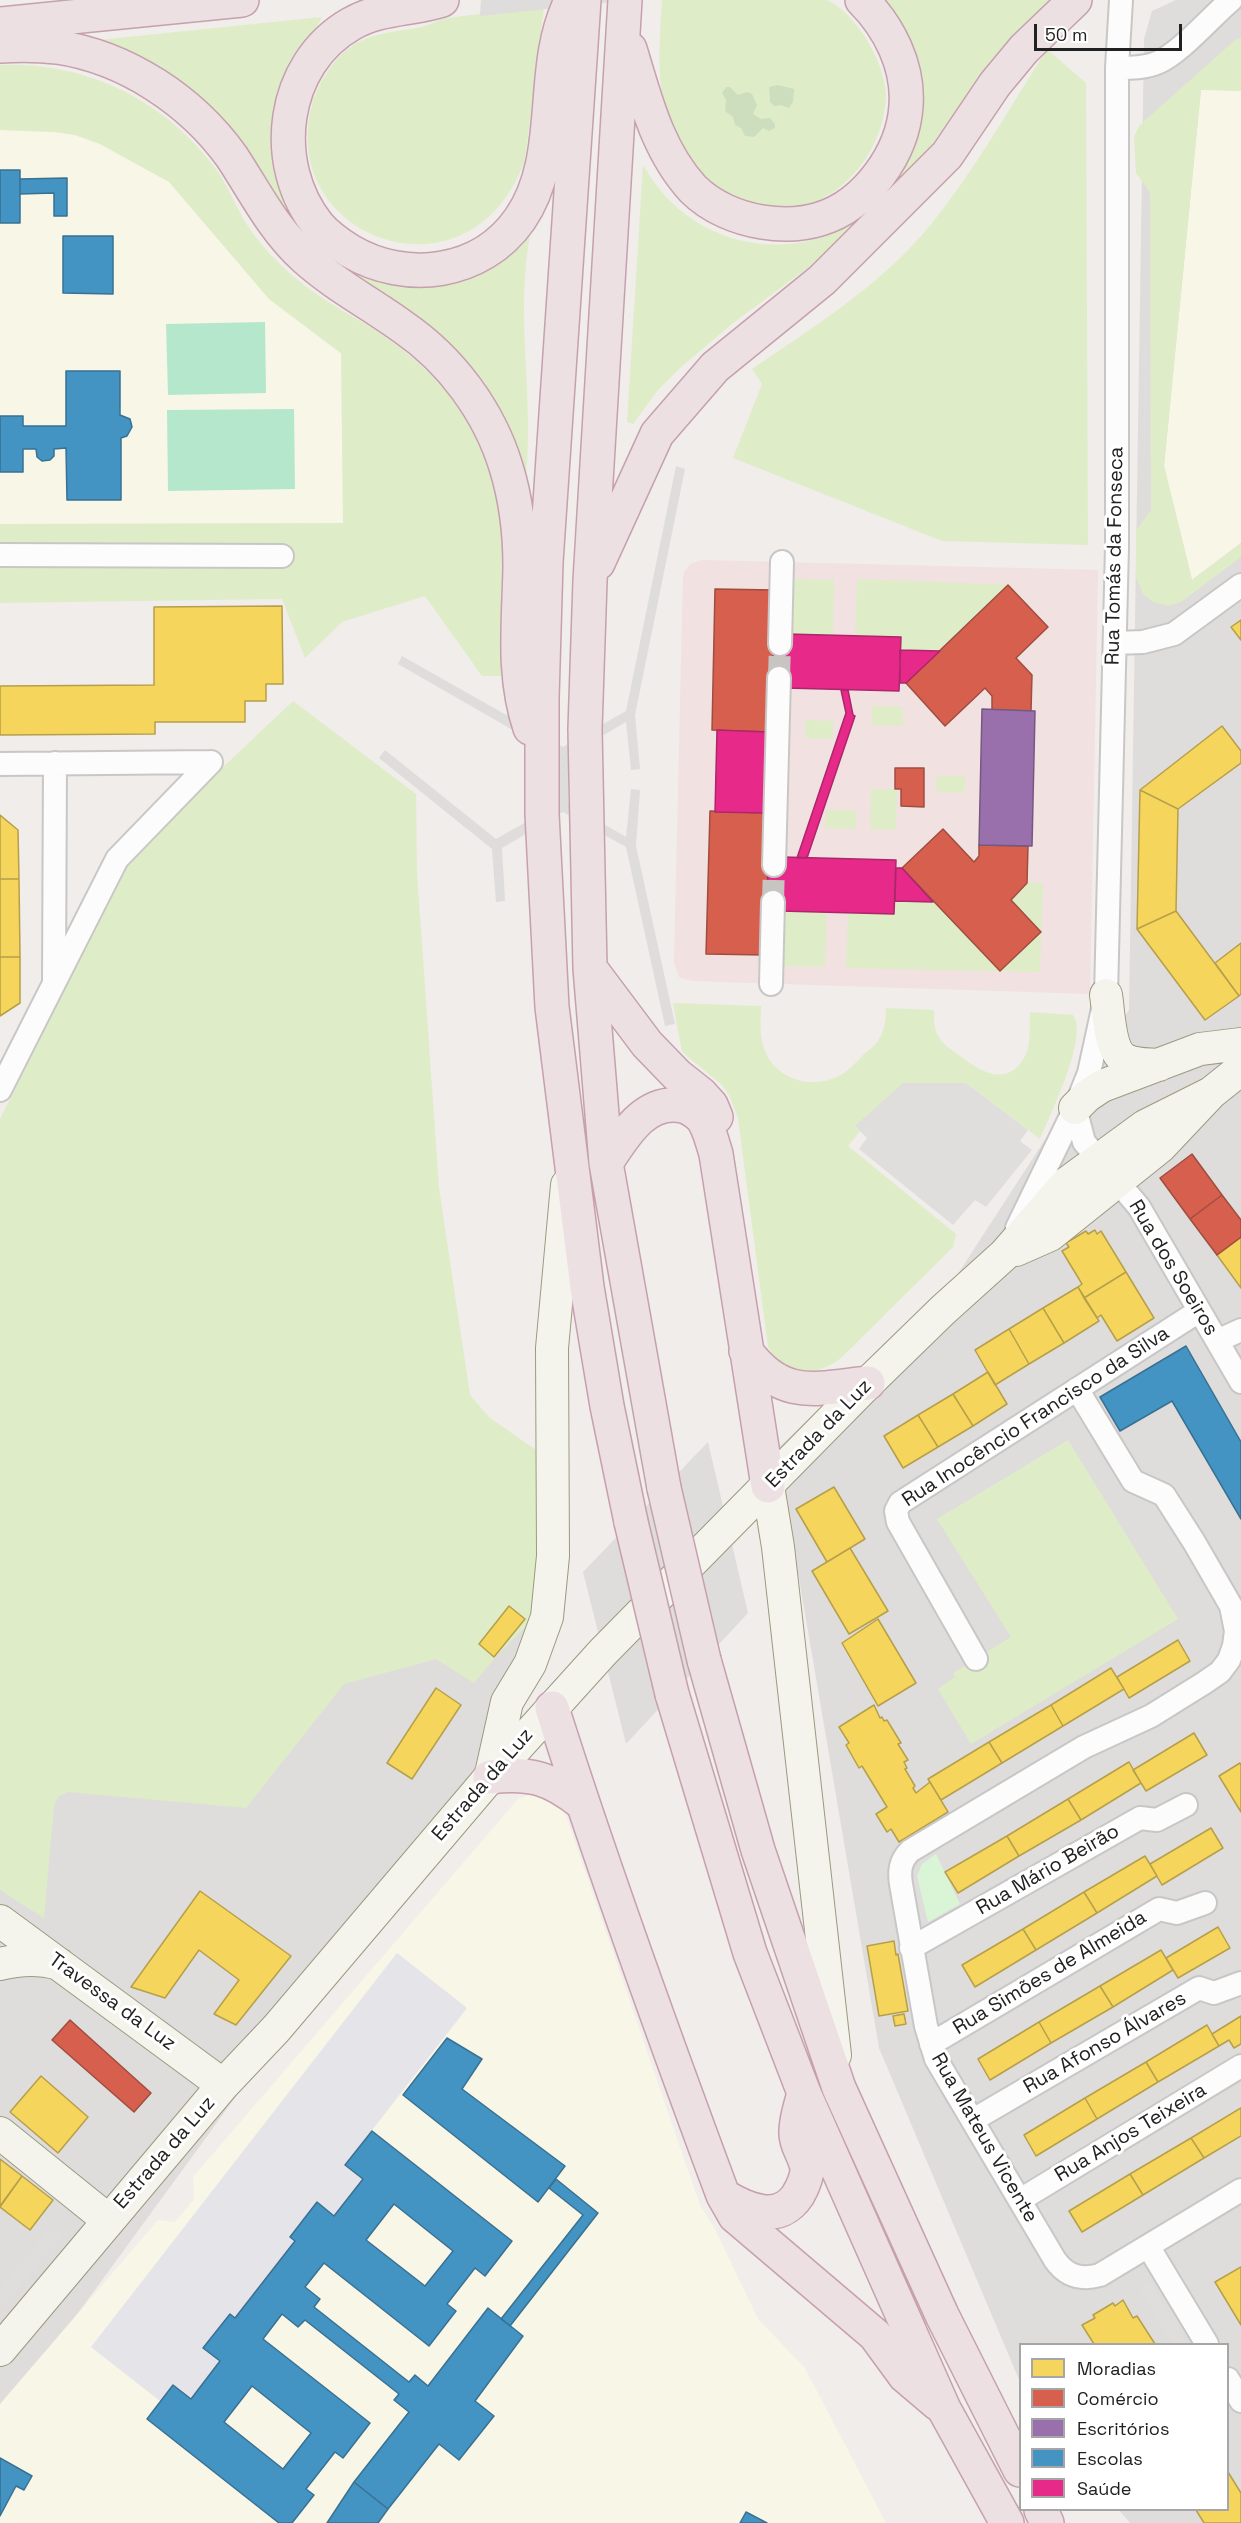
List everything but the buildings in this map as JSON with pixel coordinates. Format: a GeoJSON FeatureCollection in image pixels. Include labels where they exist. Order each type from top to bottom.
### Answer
{"type":"FeatureCollection","features":[{"type":"Feature","properties":{"kind":"highway"},"geometry":{"type":"LineString","coordinates":[[0,24],[242,0]]}},
{"type":"Feature","properties":{"kind":"highway"},"geometry":{"type":"LineString","coordinates":[[442,0],[381,11],[364,17],[341,31],[309,62],[300,80],[290,115],[288,152],[292,171],[303,200],[315,221],[330,237],[357,255],[400,269],[433,271],[468,261],[497,243],[520,218],[530,202],[544,159],[561,25],[572,0]]}},
{"type":"Feature","properties":{"kind":"highway"},"geometry":{"type":"LineString","coordinates":[[584,0],[546,562],[542,814],[552,1007],[587,1287],[607,1406],[631,1522],[672,1694],[750,1953],[804,2093],[945,2409],[1007,2523]]}},
{"type":"Feature","properties":{"kind":"highway"},"geometry":{"type":"LineString","coordinates":[[625,14],[653,124],[670,158],[694,189],[714,205],[742,219],[779,224],[804,223],[822,219],[861,194],[883,171],[900,138],[906,105],[902,68],[891,36],[878,16],[862,0]]}},
{"type":"Feature","properties":{"kind":"highway"},"geometry":{"type":"LineString","coordinates":[[590,581],[657,434],[715,367],[822,280],[947,155],[995,84],[1024,49],[1076,0]]}},
{"type":"Feature","properties":{"kind":"highway"},"geometry":{"type":"LineString","coordinates":[[625,14],[590,581],[585,729],[590,968],[606,1163],[663,1488],[704,1660],[758,1850],[839,2088],[942,2315],[1019,2468]]}},
{"type":"Feature","properties":{"kind":"highway"},"geometry":{"type":"LineString","coordinates":[[0,46],[37,45],[77,51],[120,66],[169,94],[220,142],[274,223],[295,249],[333,281],[403,327],[420,341],[449,368],[472,396],[506,466],[516,510],[520,566],[518,679],[522,706],[542,766]]}},
{"type":"Feature","properties":{"kind":"highway"},"geometry":{"type":"LineString","coordinates":[[590,968],[647,1044],[711,1105],[719,1127],[716,1154]]}},
{"type":"Feature","properties":{"kind":"highway"},"geometry":{"type":"LineString","coordinates":[[606,1163],[629,1128],[650,1110],[671,1103],[688,1107],[704,1120],[716,1154],[768,1486]]}},
{"type":"Feature","properties":{"kind":"highway"},"geometry":{"type":"LineString","coordinates":[[746,1351],[768,1376],[786,1386],[819,1388],[868,1383]]}},
{"type":"Feature","properties":{"kind":"highway"},"geometry":{"type":"LineString","coordinates":[[552,1708],[582,1803],[723,2195],[735,2216],[875,2335],[904,2376],[945,2409]]}},
{"type":"Feature","properties":{"kind":"highway"},"geometry":{"type":"LineString","coordinates":[[490,1777],[515,1774],[540,1778],[562,1787],[582,1803]]}},
{"type":"Feature","properties":{"kind":"highway"},"geometry":{"type":"LineString","coordinates":[[723,2195],[744,2208],[760,2212],[779,2210],[793,2202],[802,2188],[807,2169],[796,2134],[804,2093]]}},
{"type":"Feature","properties":{"kind":"main road"},"geometry":{"type":"LineString","coordinates":[[1106,995],[1113,1042],[1121,1057],[1134,1063],[1159,1065]]}},
{"type":"Feature","properties":{"kind":"main road"},"geometry":{"type":"LineString","coordinates":[[1075,1108],[1102,1086],[1200,1049],[1241,1044]]}},
{"type":"Feature","properties":{"kind":"main road","name":"Estrada da Luz"},"geometry":{"type":"LineString","coordinates":[[0,2350],[223,2085],[276,2029],[490,1777],[603,1652],[868,1383],[1004,1256],[1067,1183],[1108,1170],[1144,1126],[1211,1093],[1241,1069]]}},
{"type":"Feature","properties":{"kind":"main road"},"geometry":{"type":"LineString","coordinates":[[490,1777],[507,1702],[530,1664],[547,1617],[553,1556],[552,1348],[570,1151]]}},
{"type":"Feature","properties":{"kind":"main road"},"geometry":{"type":"LineString","coordinates":[[768,1486],[778,1547],[839,2088]]}},
{"type":"Feature","properties":{"kind":"main road","name":"Travessa da Luz"},"geometry":{"type":"LineString","coordinates":[[0,1921],[63,1965],[223,2085]]}},
{"type":"Feature","properties":{"kind":"main road"},"geometry":{"type":"LineString","coordinates":[[0,1964],[18,1959],[47,1960],[63,1965]]}},
{"type":"Feature","properties":{"kind":"main road"},"geometry":{"type":"LineString","coordinates":[[0,2133],[108,2220]]}},
{"type":"Feature","properties":{"kind":"street","name":"Rua Tomás da Fonseca"},"geometry":{"type":"LineString","coordinates":[[1004,1256],[1075,1108],[1089,1073],[1106,995],[1118,396],[1116,68],[1120,0]]}},
{"type":"Feature","properties":{"kind":"street"},"geometry":{"type":"LineString","coordinates":[[1116,68],[1142,67],[1159,62],[1231,0]]}},
{"type":"Feature","properties":{"kind":"street"},"geometry":{"type":"LineString","coordinates":[[0,555],[282,556]]}},
{"type":"Feature","properties":{"kind":"street"},"geometry":{"type":"LineString","coordinates":[[780,644],[782,562]]}},
{"type":"Feature","properties":{"kind":"street"},"geometry":{"type":"LineString","coordinates":[[1114,643],[1143,642],[1174,634],[1241,585]]}},
{"type":"Feature","properties":{"kind":"street"},"geometry":{"type":"LineString","coordinates":[[774,865],[779,678]]}},
{"type":"Feature","properties":{"kind":"street"},"geometry":{"type":"LineString","coordinates":[[0,764],[211,762],[117,859],[0,1090]]}},
{"type":"Feature","properties":{"kind":"street"},"geometry":{"type":"LineString","coordinates":[[54,986],[55,763]]}},
{"type":"Feature","properties":{"kind":"street"},"geometry":{"type":"LineString","coordinates":[[771,984],[773,902]]}},
{"type":"Feature","properties":{"kind":"street"},"geometry":{"type":"LineString","coordinates":[[1075,1108],[1084,1142],[1108,1170]]}},
{"type":"Feature","properties":{"kind":"street","name":"Rua dos Soeiros"},"geometry":{"type":"LineString","coordinates":[[1108,1170],[1139,1207],[1241,1382]]}},
{"type":"Feature","properties":{"kind":"street","name":"Rua Inocêncio Francisco da Silva"},"geometry":{"type":"LineString","coordinates":[[975,1659],[898,1522],[897,1508],[902,1501],[1199,1311]]}},
{"type":"Feature","properties":{"kind":"street"},"geometry":{"type":"LineString","coordinates":[[1217,1341],[1241,1330]]}},
{"type":"Feature","properties":{"kind":"street","name":"Rua Mateus Vicente"},"geometry":{"type":"LineString","coordinates":[[1077,1389],[1133,1481],[1164,1495],[1231,1606],[1236,1631],[1234,1646],[1229,1660],[1220,1672],[1204,1683],[1150,1716],[1084,1747],[910,1851],[901,1865],[900,1875],[911,1948],[936,2059],[1055,2260],[1069,2274],[1090,2278],[1100,2275],[1241,2190]]}},
{"type":"Feature","properties":{"kind":"street","name":"Rua Mário Beirão"},"geometry":{"type":"LineString","coordinates":[[911,1948],[1140,1818],[1157,1820],[1186,1805]]}},
{"type":"Feature","properties":{"kind":"street","name":"Rua Simões de Almeida"},"geometry":{"type":"LineString","coordinates":[[931,2044],[1159,1909],[1177,1913],[1205,1903]]}},
{"type":"Feature","properties":{"kind":"street","name":"Rua Afonso Álvares"},"geometry":{"type":"LineString","coordinates":[[973,2120],[1199,1988],[1214,1993],[1241,1983]]}},
{"type":"Feature","properties":{"kind":"street","name":"Rua Anjos Teixeira"},"geometry":{"type":"LineString","coordinates":[[1020,2200],[1241,2066]]}},
{"type":"Feature","properties":{"kind":"street"},"geometry":{"type":"LineString","coordinates":[[1148,2246],[1206,2343]]}},
{"type":"Feature","properties":{"kind":"street"},"geometry":{"type":"LineString","coordinates":[[1229,2382],[1241,2401]]}},
{"type":"Feature","properties":{"kind":"shaded area"},"geometry":{"type":"Polygon","coordinates":[[[1176,0],[1241,0],[1241,2523],[1130,2523],[1120,2511],[1229,2511],[1229,2343],[1019,2343],[1019,2380],[879,2048],[777,1449],[952,1283],[1129,1010],[1144,39],[1152,11],[1176,0]]]}},
{"type":"Feature","properties":{"kind":"shaded area"},"geometry":{"type":"Polygon","coordinates":[[[1201,89],[1241,91],[1241,543],[1192,580],[1164,466],[1201,89]]]}},
{"type":"Feature","properties":{"kind":"shaded area"},"geometry":{"type":"Polygon","coordinates":[[[0,130],[75,135],[100,144],[169,182],[269,299],[341,354],[343,523],[0,524],[0,130]]]}},
{"type":"Feature","properties":{"kind":"shaded area"},"geometry":{"type":"Polygon","coordinates":[[[702,560],[1098,570],[1090,994],[693,981],[679,977],[674,963],[683,579],[684,572],[690,564],[702,560]]]}},
{"type":"Feature","properties":{"kind":"shaded area"},"geometry":{"type":"Polygon","coordinates":[[[903,1083],[966,1083],[1028,1130],[1020,1141],[1032,1150],[986,1207],[975,1200],[953,1225],[859,1149],[867,1138],[855,1126],[903,1083]]]}},
{"type":"Feature","properties":{"kind":"shaded area"},"geometry":{"type":"Polygon","coordinates":[[[564,1598],[475,1769],[0,2420],[0,1761],[564,1598]]]}},
{"type":"Feature","properties":{"kind":"shaded area"},"geometry":{"type":"Polygon","coordinates":[[[533,1793],[553,1799],[564,1810],[700,2205],[715,2229],[758,2319],[805,2368],[886,2523],[0,2523],[0,2404],[158,2220],[175,2222],[194,2199],[193,2177],[518,1799],[533,1793]]]}},
{"type":"Feature","properties":{"kind":"shaded area"},"geometry":{"type":"Polygon","coordinates":[[[397,1953],[467,2008],[345,2165],[363,2179],[334,2216],[316,2203],[290,2236],[295,2241],[235,2318],[229,2315],[204,2348],[220,2361],[191,2399],[173,2385],[160,2401],[91,2347],[397,1953]]]}},
{"type":"Feature","properties":{"kind":"shaded area"},"geometry":{"type":"Polygon","coordinates":[[[66,2231],[0,2311],[0,2288],[47,2232],[66,2231]]]}},
{"type":"Feature","properties":{"kind":"shaded area"},"geometry":{"type":"Polygon","coordinates":[[[1149,2281],[1187,2343],[1172,2343],[1138,2287],[1149,2281]]]}},
{"type":"Feature","properties":{"kind":"green space"},"geometry":{"type":"Polygon","coordinates":[[[545,0],[525,160],[499,206],[463,234],[424,244],[384,239],[349,221],[322,191],[309,152],[312,105],[318,88],[345,51],[360,41],[377,35],[421,27],[447,18],[495,12],[545,0]]]}},
{"type":"Feature","properties":{"kind":"green space"},"geometry":{"type":"Polygon","coordinates":[[[662,0],[826,0],[833,3],[852,20],[875,54],[886,96],[880,128],[874,143],[866,158],[845,183],[817,201],[802,206],[769,208],[736,200],[721,193],[695,174],[671,126],[663,99],[660,56],[662,0]]]}},
{"type":"Feature","properties":{"kind":"green space"},"geometry":{"type":"Polygon","coordinates":[[[884,0],[1049,0],[973,87],[906,180],[851,236],[733,323],[658,390],[633,424],[627,422],[643,165],[676,207],[718,233],[763,244],[809,241],[852,224],[887,195],[911,153],[920,100],[918,71],[912,47],[901,24],[884,0]]]}},
{"type":"Feature","properties":{"kind":"green space"},"geometry":{"type":"Polygon","coordinates":[[[322,17],[294,54],[285,73],[275,110],[273,149],[275,168],[286,207],[283,210],[245,147],[99,40],[322,17]]]}},
{"type":"Feature","properties":{"kind":"green space"},"geometry":{"type":"Polygon","coordinates":[[[1241,38],[1241,91],[1201,90],[1164,466],[1192,580],[1241,543],[1241,557],[1181,602],[1168,606],[1153,602],[1143,594],[1136,577],[1136,531],[1151,510],[1150,192],[1136,173],[1134,136],[1140,125],[1235,40],[1241,38]]]}},
{"type":"Feature","properties":{"kind":"green space"},"geometry":{"type":"Polygon","coordinates":[[[1047,49],[1086,83],[1088,545],[942,541],[733,458],[762,384],[752,369],[847,303],[892,266],[913,245],[963,182],[1047,49]]]}},
{"type":"Feature","properties":{"kind":"green space"},"geometry":{"type":"Polygon","coordinates":[[[0,65],[31,65],[62,70],[92,78],[147,104],[195,144],[215,168],[251,231],[281,265],[315,293],[396,345],[448,394],[478,440],[490,467],[498,496],[505,555],[503,676],[482,676],[425,596],[342,622],[305,658],[282,599],[0,603],[0,524],[343,523],[341,353],[269,299],[169,182],[100,144],[75,135],[0,130],[0,65]]]}},
{"type":"Feature","properties":{"kind":"green space"},"geometry":{"type":"Polygon","coordinates":[[[778,85],[794,89],[793,102],[789,108],[781,105],[774,106],[770,102],[769,87],[778,85]]]}},
{"type":"Feature","properties":{"kind":"green space"},"geometry":{"type":"Polygon","coordinates":[[[726,87],[730,87],[738,95],[747,92],[752,94],[757,105],[753,114],[761,119],[770,118],[775,128],[769,131],[763,128],[754,137],[745,136],[741,128],[735,125],[733,117],[725,111],[726,100],[722,93],[726,87]]]}},
{"type":"Feature","properties":{"kind":"green space"},"geometry":{"type":"Polygon","coordinates":[[[530,235],[524,295],[528,416],[526,476],[511,430],[487,388],[473,369],[439,334],[420,319],[343,270],[345,266],[396,284],[420,287],[444,285],[466,280],[488,269],[530,235]]]}},
{"type":"Feature","properties":{"kind":"green space"},"geometry":{"type":"Polygon","coordinates":[[[265,322],[266,393],[168,395],[166,324],[265,322]]]}},
{"type":"Feature","properties":{"kind":"green space"},"geometry":{"type":"Polygon","coordinates":[[[294,409],[295,489],[168,491],[167,410],[294,409]]]}},
{"type":"Feature","properties":{"kind":"green space"},"geometry":{"type":"Polygon","coordinates":[[[788,579],[834,580],[833,635],[787,634],[788,579]]]}},
{"type":"Feature","properties":{"kind":"green space"},"geometry":{"type":"Polygon","coordinates":[[[857,579],[1008,585],[940,651],[900,650],[900,637],[855,635],[857,579]]]}},
{"type":"Feature","properties":{"kind":"green space"},"geometry":{"type":"Polygon","coordinates":[[[293,701],[416,794],[417,872],[439,1188],[470,1395],[490,1418],[536,1450],[536,1603],[530,1622],[474,1683],[436,1659],[344,1684],[246,1808],[68,1792],[59,1796],[54,1805],[44,1918],[0,1890],[0,1119],[76,966],[97,915],[128,857],[293,701]]]}},
{"type":"Feature","properties":{"kind":"green space"},"geometry":{"type":"Polygon","coordinates":[[[872,706],[903,707],[903,726],[872,725],[872,706]]]}},
{"type":"Feature","properties":{"kind":"green space"},"geometry":{"type":"Polygon","coordinates":[[[806,720],[833,721],[833,739],[805,738],[806,720]]]}},
{"type":"Feature","properties":{"kind":"green space"},"geometry":{"type":"Polygon","coordinates":[[[936,776],[965,776],[964,793],[936,792],[936,776]]]}},
{"type":"Feature","properties":{"kind":"green space"},"geometry":{"type":"Polygon","coordinates":[[[871,789],[897,789],[896,830],[870,829],[871,789]]]}},
{"type":"Feature","properties":{"kind":"green space"},"geometry":{"type":"Polygon","coordinates":[[[826,810],[856,810],[856,829],[825,828],[826,810]]]}},
{"type":"Feature","properties":{"kind":"green space"},"geometry":{"type":"Polygon","coordinates":[[[1027,883],[1043,883],[1040,972],[846,968],[848,913],[894,914],[895,901],[933,902],[1000,971],[1041,932],[1011,900],[1027,883]]]}},
{"type":"Feature","properties":{"kind":"green space"},"geometry":{"type":"Polygon","coordinates":[[[780,911],[827,912],[825,967],[779,966],[780,911]]]}},
{"type":"Feature","properties":{"kind":"green space"},"geometry":{"type":"Polygon","coordinates":[[[673,1003],[761,1006],[762,1040],[771,1061],[787,1075],[807,1082],[829,1080],[852,1067],[879,1039],[885,1024],[886,1008],[934,1010],[934,1024],[943,1042],[976,1067],[993,1074],[1001,1075],[1010,1072],[1017,1067],[1027,1053],[1030,1012],[1073,1015],[1077,1025],[1076,1040],[1066,1076],[1040,1139],[966,1083],[855,1127],[860,1131],[848,1146],[956,1234],[953,1247],[841,1358],[822,1369],[801,1371],[783,1364],[768,1347],[738,1118],[729,1095],[722,1085],[682,1052],[673,1003]]]}},
{"type":"Feature","properties":{"kind":"green space"},"geometry":{"type":"Polygon","coordinates":[[[1068,1440],[1178,1619],[971,1744],[938,1689],[955,1677],[953,1673],[1011,1637],[937,1519],[1068,1440]]]}},
{"type":"Feature","properties":{"kind":"green space"},"geometry":{"type":"Polygon","coordinates":[[[936,1854],[960,1904],[928,1922],[917,1876],[922,1864],[936,1854]]]}},
{"type":"Feature","properties":{"kind":"pier"},"geometry":{"type":"Polygon","coordinates":[[[481,0],[633,0],[480,16],[481,0]]]}},
{"type":"Feature","properties":{"kind":"pier"},"geometry":{"type":"Polygon","coordinates":[[[676,466],[685,469],[635,715],[640,769],[631,770],[626,722],[568,756],[568,803],[626,837],[631,789],[640,790],[636,846],[675,1024],[665,1026],[626,847],[563,812],[502,848],[505,901],[496,902],[492,849],[379,758],[385,750],[496,839],[558,804],[558,756],[398,664],[402,656],[563,747],[626,711],[676,466]]]}},
{"type":"Feature","properties":{"kind":"pier"},"geometry":{"type":"Polygon","coordinates":[[[708,1442],[748,1613],[626,1744],[583,1572],[708,1442]]]}},
{"type":"Feature","properties":{"kind":"tunnel"},"geometry":{"type":"LineString","coordinates":[[779,678],[780,644]]}},
{"type":"Feature","properties":{"kind":"tunnel"},"geometry":{"type":"LineString","coordinates":[[773,902],[774,865]]}}]}
